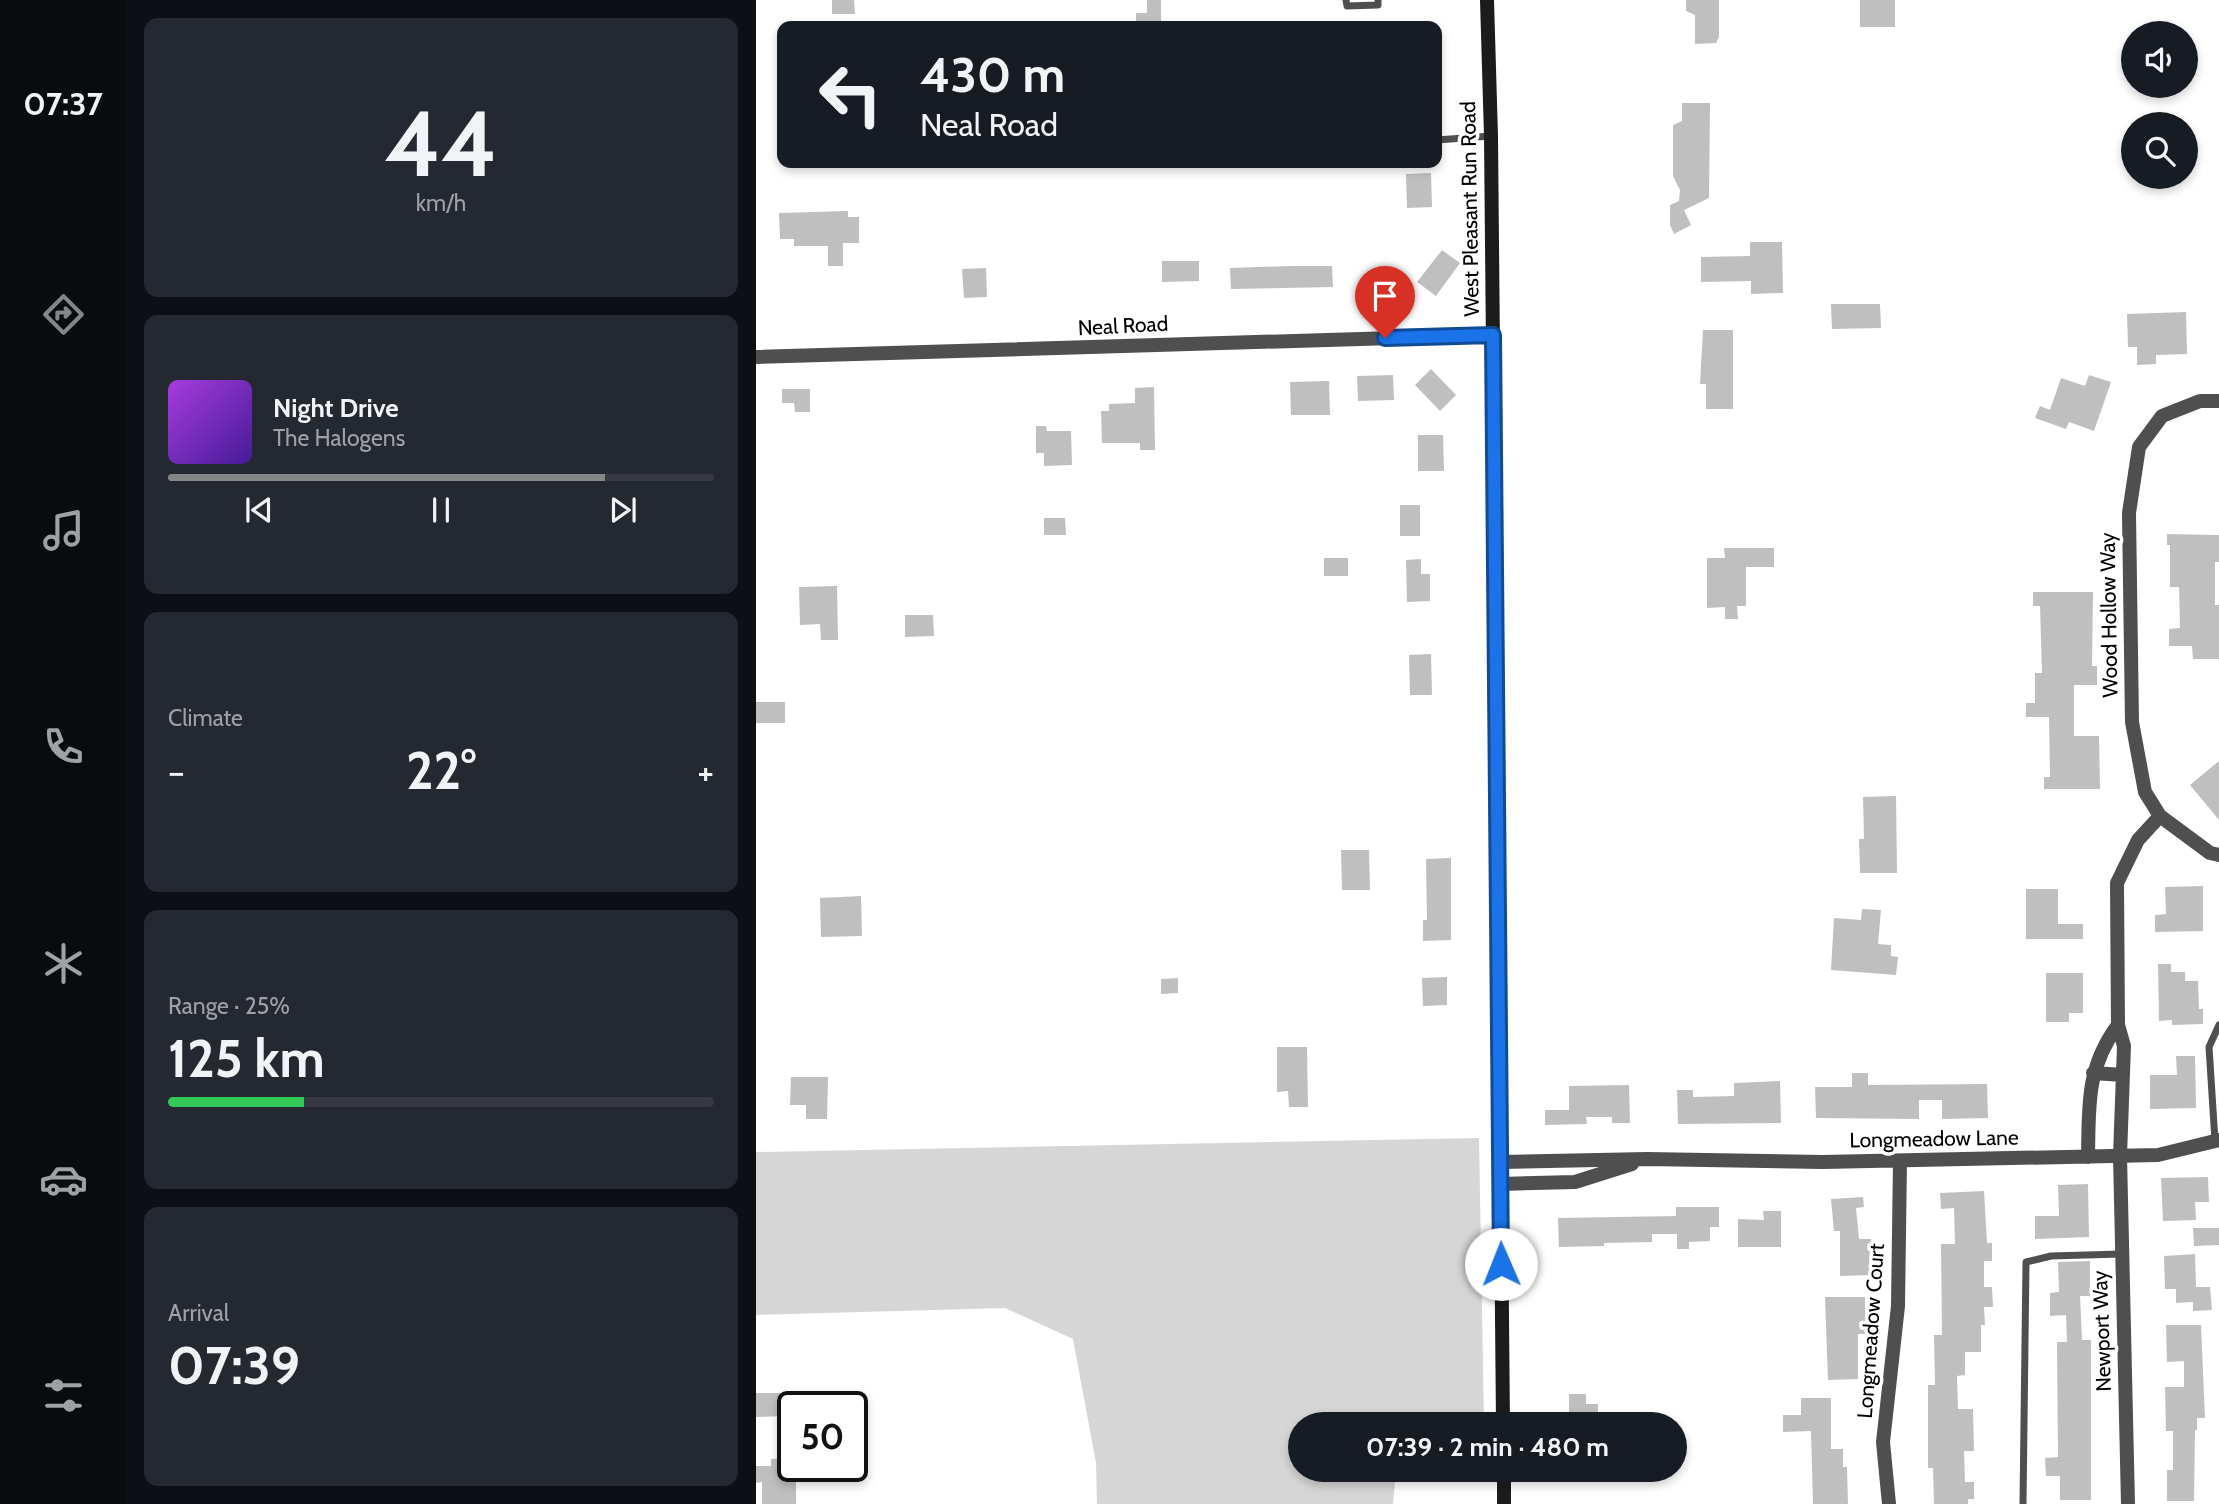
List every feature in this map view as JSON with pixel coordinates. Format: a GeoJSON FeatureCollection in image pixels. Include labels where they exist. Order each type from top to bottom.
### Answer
{"type":"FeatureCollection","features":[{"type":"Feature","properties":{"kind":"main road","name":"West Pleasant Run Road"},"geometry":{"type":"LineString","coordinates":[[1487,0],[1491,136],[1503,1412]]}},
{"type":"Feature","properties":{"kind":"main road"},"geometry":{"type":"LineString","coordinates":[[1504,1482],[1504,1504]]}},
{"type":"Feature","properties":{"kind":"street","name":"Neal Road"},"geometry":{"type":"LineString","coordinates":[[756,357],[1493,335]]}},
{"type":"Feature","properties":{"kind":"street","name":"Wood Hollow Way"},"geometry":{"type":"LineString","coordinates":[[2160,816],[2146,792],[2132,722],[2129,513],[2139,447],[2162,416],[2200,401],[2219,401]]}},
{"type":"Feature","properties":{"kind":"street"},"geometry":{"type":"LineString","coordinates":[[2160,816],[2210,853],[2219,855]]}},
{"type":"Feature","properties":{"kind":"street","name":"Newport Way"},"geometry":{"type":"LineString","coordinates":[[2128,1504],[2120,1156],[2124,1046],[2118,1025],[2117,883],[2138,840],[2160,816]]}},
{"type":"Feature","properties":{"kind":"street"},"geometry":{"type":"LineString","coordinates":[[2088,1157],[2089,1094],[2093,1073],[2106,1042],[2118,1025]]}},
{"type":"Feature","properties":{"kind":"street"},"geometry":{"type":"LineString","coordinates":[[2093,1073],[2123,1075]]}},
{"type":"Feature","properties":{"kind":"street","name":"Longmeadow Lane"},"geometry":{"type":"LineString","coordinates":[[1500,1162],[1647,1159],[1823,1162],[2158,1155],[2217,1141]]}},
{"type":"Feature","properties":{"kind":"street","name":"Longmeadow Lane"},"geometry":{"type":"LineString","coordinates":[[1500,1184],[1575,1182],[1647,1159]]}},
{"type":"Feature","properties":{"kind":"street","name":"Longmeadow Court"},"geometry":{"type":"LineString","coordinates":[[1889,1504],[1883,1442],[1898,1306],[1900,1161]]}},
{"type":"Feature","properties":{"kind":"lane"},"geometry":{"type":"LineString","coordinates":[[1346,0],[1347,6],[1378,5],[1378,0]]}},
{"type":"Feature","properties":{"kind":"lane"},"geometry":{"type":"LineString","coordinates":[[1442,140],[1491,136]]}},
{"type":"Feature","properties":{"kind":"lane"},"geometry":{"type":"LineString","coordinates":[[2217,1141],[2209,1047],[2219,1025]]}},
{"type":"Feature","properties":{"kind":"lane"},"geometry":{"type":"LineString","coordinates":[[2023,1504],[2026,1262],[2050,1256],[2122,1254]]}},
{"type":"Feature","properties":{"kind":"shaded area"},"geometry":{"type":"Polygon","coordinates":[[[1479,1138],[1484,1412],[1288,1412],[1288,1482],[1395,1482],[1393,1504],[1097,1504],[1096,1463],[1073,1339],[1005,1308],[756,1315],[756,1152],[1479,1138]]]}},
{"type":"Feature","properties":{"kind":"building"},"geometry":{"type":"Polygon","coordinates":[[[832,0],[854,0],[855,14],[832,14],[832,0]]]}},
{"type":"Feature","properties":{"kind":"building"},"geometry":{"type":"Polygon","coordinates":[[[1147,0],[1161,0],[1161,21],[1136,21],[1136,13],[1147,13],[1147,0]]]}},
{"type":"Feature","properties":{"kind":"building"},"geometry":{"type":"Polygon","coordinates":[[[1686,0],[1719,0],[1719,37],[1716,43],[1695,44],[1695,15],[1686,11],[1686,0]]]}},
{"type":"Feature","properties":{"kind":"building"},"geometry":{"type":"Polygon","coordinates":[[[1860,0],[1895,0],[1895,27],[1860,27],[1860,0]]]}},
{"type":"Feature","properties":{"kind":"building"},"geometry":{"type":"Polygon","coordinates":[[[1682,103],[1710,103],[1709,198],[1684,210],[1691,225],[1674,234],[1670,225],[1670,205],[1679,201],[1680,190],[1673,176],[1673,125],[1682,121],[1682,103]]]}},
{"type":"Feature","properties":{"kind":"building"},"geometry":{"type":"Polygon","coordinates":[[[1431,173],[1432,207],[1407,208],[1406,174],[1431,173]]]}},
{"type":"Feature","properties":{"kind":"building"},"geometry":{"type":"Polygon","coordinates":[[[848,211],[848,217],[859,217],[859,243],[843,243],[843,266],[828,266],[828,246],[794,246],[794,239],[780,239],[779,213],[848,211]]]}},
{"type":"Feature","properties":{"kind":"building"},"geometry":{"type":"Polygon","coordinates":[[[1750,242],[1782,242],[1783,293],[1751,294],[1751,281],[1701,282],[1701,257],[1750,256],[1750,242]]]}},
{"type":"Feature","properties":{"kind":"building"},"geometry":{"type":"Polygon","coordinates":[[[1442,250],[1460,263],[1436,296],[1417,282],[1442,250]]]}},
{"type":"Feature","properties":{"kind":"building"},"geometry":{"type":"Polygon","coordinates":[[[1162,261],[1199,261],[1199,281],[1162,282],[1162,261]]]}},
{"type":"Feature","properties":{"kind":"building"},"geometry":{"type":"Polygon","coordinates":[[[1332,266],[1333,287],[1231,289],[1230,268],[1332,266]]]}},
{"type":"Feature","properties":{"kind":"building"},"geometry":{"type":"Polygon","coordinates":[[[986,268],[987,297],[964,298],[962,269],[986,268]]]}},
{"type":"Feature","properties":{"kind":"building"},"geometry":{"type":"Polygon","coordinates":[[[1831,304],[1880,304],[1881,328],[1832,329],[1831,304]]]}},
{"type":"Feature","properties":{"kind":"building"},"geometry":{"type":"Polygon","coordinates":[[[2186,312],[2187,354],[2156,355],[2156,364],[2137,365],[2137,347],[2128,347],[2127,314],[2186,312]]]}},
{"type":"Feature","properties":{"kind":"building"},"geometry":{"type":"Polygon","coordinates":[[[1703,330],[1733,330],[1733,409],[1706,409],[1706,384],[1700,384],[1703,330]]]}},
{"type":"Feature","properties":{"kind":"building"},"geometry":{"type":"Polygon","coordinates":[[[1431,369],[1456,395],[1440,411],[1415,385],[1431,369]]]}},
{"type":"Feature","properties":{"kind":"building"},"geometry":{"type":"Polygon","coordinates":[[[1393,375],[1394,400],[1358,401],[1357,376],[1393,375]]]}},
{"type":"Feature","properties":{"kind":"building"},"geometry":{"type":"Polygon","coordinates":[[[2089,375],[2111,382],[2094,431],[2069,422],[2066,429],[2035,418],[2040,406],[2050,410],[2061,378],[2085,386],[2089,375]]]}},
{"type":"Feature","properties":{"kind":"building"},"geometry":{"type":"Polygon","coordinates":[[[1329,381],[1330,415],[1291,415],[1290,382],[1329,381]]]}},
{"type":"Feature","properties":{"kind":"building"},"geometry":{"type":"Polygon","coordinates":[[[1154,387],[1155,450],[1140,450],[1140,443],[1102,443],[1101,411],[1109,411],[1109,404],[1135,403],[1135,388],[1154,387]]]}},
{"type":"Feature","properties":{"kind":"building"},"geometry":{"type":"Polygon","coordinates":[[[782,389],[810,389],[810,412],[795,412],[794,403],[782,403],[782,389]]]}},
{"type":"Feature","properties":{"kind":"building"},"geometry":{"type":"Polygon","coordinates":[[[1036,426],[1046,426],[1047,431],[1071,431],[1072,465],[1044,466],[1044,453],[1036,453],[1036,426]]]}},
{"type":"Feature","properties":{"kind":"building"},"geometry":{"type":"Polygon","coordinates":[[[1418,435],[1443,435],[1444,471],[1418,471],[1418,435]]]}},
{"type":"Feature","properties":{"kind":"building"},"geometry":{"type":"Polygon","coordinates":[[[1400,505],[1420,505],[1420,536],[1400,536],[1400,505]]]}},
{"type":"Feature","properties":{"kind":"building"},"geometry":{"type":"Polygon","coordinates":[[[1044,518],[1065,518],[1066,535],[1044,535],[1044,518]]]}},
{"type":"Feature","properties":{"kind":"building"},"geometry":{"type":"Polygon","coordinates":[[[2167,534],[2219,535],[2219,562],[2215,562],[2215,605],[2219,605],[2219,659],[2193,659],[2192,646],[2169,646],[2169,629],[2180,628],[2179,587],[2170,587],[2170,545],[2167,545],[2167,534]]]}},
{"type":"Feature","properties":{"kind":"building"},"geometry":{"type":"Polygon","coordinates":[[[1724,548],[1774,548],[1774,567],[1746,567],[1746,606],[1737,606],[1738,619],[1725,619],[1725,607],[1707,608],[1707,558],[1725,558],[1724,548]]]}},
{"type":"Feature","properties":{"kind":"building"},"geometry":{"type":"Polygon","coordinates":[[[1324,558],[1348,558],[1348,576],[1324,576],[1324,558]]]}},
{"type":"Feature","properties":{"kind":"building"},"geometry":{"type":"Polygon","coordinates":[[[1421,559],[1421,574],[1430,574],[1430,601],[1407,602],[1406,560],[1421,559]]]}},
{"type":"Feature","properties":{"kind":"building"},"geometry":{"type":"Polygon","coordinates":[[[837,586],[838,640],[821,640],[820,624],[800,625],[799,587],[837,586]]]}},
{"type":"Feature","properties":{"kind":"building"},"geometry":{"type":"Polygon","coordinates":[[[2033,592],[2093,592],[2092,666],[2097,666],[2097,685],[2074,685],[2074,736],[2099,736],[2100,789],[2044,789],[2044,777],[2050,777],[2049,717],[2026,717],[2026,703],[2035,703],[2035,673],[2042,673],[2040,606],[2033,606],[2033,592]]]}},
{"type":"Feature","properties":{"kind":"building"},"geometry":{"type":"Polygon","coordinates":[[[905,615],[933,615],[934,636],[905,637],[905,615]]]}},
{"type":"Feature","properties":{"kind":"building"},"geometry":{"type":"Polygon","coordinates":[[[1431,654],[1432,695],[1410,695],[1409,655],[1431,654]]]}},
{"type":"Feature","properties":{"kind":"building"},"geometry":{"type":"Polygon","coordinates":[[[756,702],[785,702],[785,723],[756,723],[756,702]]]}},
{"type":"Feature","properties":{"kind":"building"},"geometry":{"type":"Polygon","coordinates":[[[2219,761],[2219,820],[2190,785],[2219,761]]]}},
{"type":"Feature","properties":{"kind":"building"},"geometry":{"type":"Polygon","coordinates":[[[1896,796],[1897,873],[1860,873],[1859,839],[1864,839],[1863,797],[1896,796]]]}},
{"type":"Feature","properties":{"kind":"building"},"geometry":{"type":"Polygon","coordinates":[[[1341,850],[1369,850],[1370,890],[1342,890],[1341,850]]]}},
{"type":"Feature","properties":{"kind":"building"},"geometry":{"type":"Polygon","coordinates":[[[1451,858],[1451,940],[1423,941],[1423,920],[1427,920],[1426,859],[1451,858]]]}},
{"type":"Feature","properties":{"kind":"building"},"geometry":{"type":"Polygon","coordinates":[[[2203,886],[2203,931],[2155,932],[2155,915],[2166,914],[2165,887],[2203,886]]]}},
{"type":"Feature","properties":{"kind":"building"},"geometry":{"type":"Polygon","coordinates":[[[2026,889],[2058,889],[2058,924],[2083,924],[2083,939],[2026,939],[2026,889]]]}},
{"type":"Feature","properties":{"kind":"building"},"geometry":{"type":"Polygon","coordinates":[[[861,896],[862,936],[821,937],[820,898],[861,896]]]}},
{"type":"Feature","properties":{"kind":"building"},"geometry":{"type":"Polygon","coordinates":[[[1862,909],[1881,910],[1878,944],[1891,945],[1891,956],[1898,957],[1896,975],[1831,970],[1834,918],[1861,920],[1862,909]]]}},
{"type":"Feature","properties":{"kind":"building"},"geometry":{"type":"Polygon","coordinates":[[[2158,964],[2171,964],[2171,972],[2185,972],[2185,981],[2198,981],[2199,1009],[2203,1009],[2203,1024],[2172,1025],[2172,1020],[2159,1021],[2158,964]]]}},
{"type":"Feature","properties":{"kind":"building"},"geometry":{"type":"Polygon","coordinates":[[[2046,973],[2083,973],[2083,1013],[2069,1013],[2069,1022],[2046,1022],[2046,973]]]}},
{"type":"Feature","properties":{"kind":"building"},"geometry":{"type":"Polygon","coordinates":[[[1447,977],[1447,1005],[1423,1006],[1422,978],[1447,977]]]}},
{"type":"Feature","properties":{"kind":"building"},"geometry":{"type":"Polygon","coordinates":[[[1178,978],[1178,993],[1161,994],[1161,979],[1178,978]]]}},
{"type":"Feature","properties":{"kind":"building"},"geometry":{"type":"Polygon","coordinates":[[[1277,1047],[1307,1047],[1308,1107],[1289,1107],[1288,1091],[1277,1092],[1277,1047]]]}},
{"type":"Feature","properties":{"kind":"building"},"geometry":{"type":"Polygon","coordinates":[[[2176,1056],[2195,1056],[2196,1108],[2150,1109],[2150,1075],[2177,1075],[2176,1056]]]}},
{"type":"Feature","properties":{"kind":"building"},"geometry":{"type":"Polygon","coordinates":[[[1852,1073],[1868,1073],[1868,1085],[1987,1084],[1988,1118],[1942,1119],[1942,1100],[1919,1100],[1919,1119],[1816,1118],[1815,1087],[1852,1087],[1852,1073]]]}},
{"type":"Feature","properties":{"kind":"building"},"geometry":{"type":"Polygon","coordinates":[[[791,1077],[828,1077],[827,1119],[806,1119],[806,1105],[790,1105],[791,1077]]]}},
{"type":"Feature","properties":{"kind":"building"},"geometry":{"type":"Polygon","coordinates":[[[1780,1081],[1781,1123],[1678,1124],[1677,1090],[1693,1090],[1693,1097],[1734,1096],[1734,1083],[1780,1081]]]}},
{"type":"Feature","properties":{"kind":"building"},"geometry":{"type":"Polygon","coordinates":[[[1629,1085],[1630,1123],[1612,1123],[1612,1117],[1586,1117],[1587,1124],[1545,1125],[1545,1110],[1569,1110],[1569,1086],[1629,1085]]]}},
{"type":"Feature","properties":{"kind":"building"},"geometry":{"type":"Polygon","coordinates":[[[2208,1177],[2209,1202],[2195,1202],[2196,1220],[2163,1221],[2161,1178],[2208,1177]]]}},
{"type":"Feature","properties":{"kind":"building"},"geometry":{"type":"Polygon","coordinates":[[[2088,1184],[2089,1237],[2035,1239],[2035,1216],[2059,1216],[2058,1185],[2088,1184]]]}},
{"type":"Feature","properties":{"kind":"building"},"geometry":{"type":"Polygon","coordinates":[[[1984,1191],[1987,1243],[1992,1243],[1992,1261],[1984,1261],[1984,1287],[1992,1287],[1993,1307],[1984,1307],[1985,1325],[1981,1325],[1981,1352],[1965,1352],[1965,1375],[1957,1376],[1958,1409],[1973,1409],[1974,1451],[1964,1451],[1965,1482],[1974,1482],[1974,1499],[1968,1499],[1968,1504],[1934,1504],[1933,1468],[1928,1468],[1928,1385],[1935,1385],[1934,1335],[1942,1335],[1941,1244],[1955,1244],[1954,1208],[1941,1209],[1940,1193],[1984,1191]]]}},
{"type":"Feature","properties":{"kind":"building"},"geometry":{"type":"Polygon","coordinates":[[[1863,1197],[1864,1207],[1856,1208],[1859,1239],[1871,1239],[1872,1275],[1840,1276],[1840,1231],[1834,1231],[1831,1199],[1863,1197]]]}},
{"type":"Feature","properties":{"kind":"building"},"geometry":{"type":"Polygon","coordinates":[[[1676,1207],[1719,1207],[1719,1227],[1710,1227],[1710,1241],[1689,1242],[1689,1249],[1677,1249],[1677,1234],[1652,1234],[1652,1242],[1559,1247],[1558,1218],[1676,1216],[1676,1207]]]}},
{"type":"Feature","properties":{"kind":"building"},"geometry":{"type":"Polygon","coordinates":[[[1763,1211],[1781,1211],[1781,1247],[1738,1247],[1738,1219],[1764,1220],[1763,1211]]]}},
{"type":"Feature","properties":{"kind":"building"},"geometry":{"type":"Polygon","coordinates":[[[2193,1228],[2219,1228],[2219,1245],[2194,1246],[2193,1228]]]}},
{"type":"Feature","properties":{"kind":"building"},"geometry":{"type":"Polygon","coordinates":[[[2195,1254],[2196,1287],[2210,1287],[2212,1310],[2193,1311],[2193,1302],[2176,1303],[2176,1289],[2165,1289],[2164,1256],[2195,1254]]]}},
{"type":"Feature","properties":{"kind":"building"},"geometry":{"type":"Polygon","coordinates":[[[2090,1261],[2090,1296],[2080,1296],[2082,1340],[2091,1340],[2091,1500],[2060,1500],[2060,1476],[2046,1476],[2045,1458],[2058,1457],[2057,1342],[2067,1342],[2066,1315],[2050,1316],[2050,1293],[2059,1292],[2058,1262],[2090,1261]]]}},
{"type":"Feature","properties":{"kind":"building"},"geometry":{"type":"Polygon","coordinates":[[[1825,1297],[1865,1297],[1865,1334],[1858,1334],[1858,1379],[1828,1380],[1825,1297]]]}},
{"type":"Feature","properties":{"kind":"building"},"geometry":{"type":"Polygon","coordinates":[[[2166,1325],[2201,1325],[2205,1418],[2197,1418],[2195,1430],[2194,1501],[2167,1501],[2167,1470],[2173,1470],[2173,1431],[2166,1431],[2165,1387],[2184,1387],[2184,1361],[2167,1362],[2166,1325]]]}},
{"type":"Feature","properties":{"kind":"building"},"geometry":{"type":"Polygon","coordinates":[[[756,1393],[777,1393],[777,1416],[756,1417],[756,1393]]]}},
{"type":"Feature","properties":{"kind":"building"},"geometry":{"type":"Polygon","coordinates":[[[1569,1394],[1586,1394],[1586,1404],[1598,1404],[1598,1412],[1569,1412],[1569,1394]]]}},
{"type":"Feature","properties":{"kind":"building"},"geometry":{"type":"Polygon","coordinates":[[[1801,1398],[1831,1398],[1831,1449],[1843,1449],[1843,1467],[1847,1467],[1848,1504],[1813,1504],[1811,1431],[1783,1432],[1783,1415],[1801,1415],[1801,1398]]]}},
{"type":"Feature","properties":{"kind":"building"},"geometry":{"type":"Polygon","coordinates":[[[771,1459],[777,1459],[777,1482],[796,1482],[796,1504],[762,1504],[762,1482],[756,1483],[756,1466],[771,1466],[771,1459]]]}},
{"type":"Feature","properties":{"kind":"route"},"geometry":{"type":"LineString","coordinates":[[1385,338],[1493,335],[1501,1264]]}}]}
